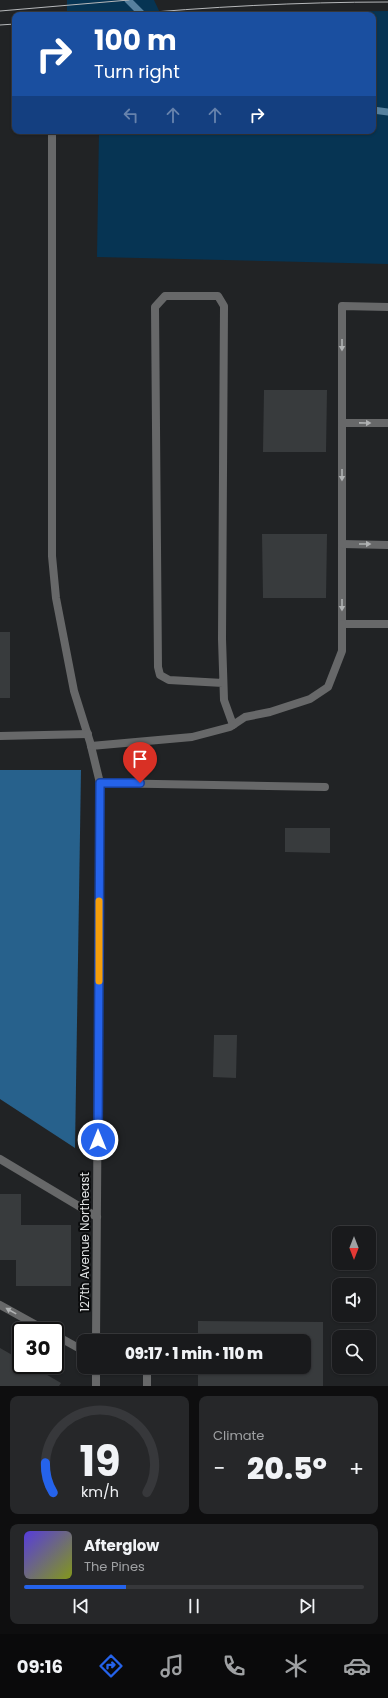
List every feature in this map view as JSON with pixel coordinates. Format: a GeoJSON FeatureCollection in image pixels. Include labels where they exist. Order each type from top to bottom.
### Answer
{"type":"FeatureCollection","features":[{"type":"Feature","properties":{"kind":"street","name":"127th Avenue Northeast"},"geometry":{"type":"LineString","coordinates":[[52,134],[52,556],[56,598],[74,691],[92,746],[100,783],[96,1334]]}},
{"type":"Feature","properties":{"kind":"street"},"geometry":{"type":"LineString","coordinates":[[223,683],[169,680],[160,675],[158,667],[155,307],[165,296],[218,296],[224,306],[223,683],[224,700],[233,725]]}},
{"type":"Feature","properties":{"kind":"street"},"geometry":{"type":"LineString","coordinates":[[92,746],[192,737],[230,727],[245,717],[270,712],[310,699],[328,687],[342,651],[342,306],[388,307]]}},
{"type":"Feature","properties":{"kind":"street"},"geometry":{"type":"LineString","coordinates":[[342,422],[388,423]]}},
{"type":"Feature","properties":{"kind":"street"},"geometry":{"type":"LineString","coordinates":[[342,544],[388,544]]}},
{"type":"Feature","properties":{"kind":"street"},"geometry":{"type":"LineString","coordinates":[[342,624],[388,624]]}},
{"type":"Feature","properties":{"kind":"street"},"geometry":{"type":"LineString","coordinates":[[0,736],[88,734]]}},
{"type":"Feature","properties":{"kind":"street"},"geometry":{"type":"LineString","coordinates":[[100,783],[325,787]]}},
{"type":"Feature","properties":{"kind":"street"},"geometry":{"type":"LineString","coordinates":[[0,1159],[97,1217]]}},
{"type":"Feature","properties":{"kind":"street"},"geometry":{"type":"LineString","coordinates":[[0,1305],[31,1322]]}},
{"type":"Feature","properties":{"kind":"street"},"geometry":{"type":"LineString","coordinates":[[64,1340],[77,1347]]}},
{"type":"Feature","properties":{"kind":"street"},"geometry":{"type":"LineString","coordinates":[[96,1374],[96,1386]]}},
{"type":"Feature","properties":{"kind":"street"},"geometry":{"type":"LineString","coordinates":[[147,1374],[147,1386]]}},
{"type":"Feature","properties":{"kind":"shaded area"},"geometry":{"type":"Polygon","coordinates":[[[67,0],[154,0],[160,12],[67,12],[67,0]]]}},
{"type":"Feature","properties":{"kind":"shaded area"},"geometry":{"type":"Polygon","coordinates":[[[388,11],[388,264],[97,257],[99,134],[376,134],[376,12],[312,12],[388,11]]]}},
{"type":"Feature","properties":{"kind":"shaded area"},"geometry":{"type":"Polygon","coordinates":[[[0,770],[81,770],[75,1148],[0,1099],[0,770]]]}},
{"type":"Feature","properties":{"kind":"building"},"geometry":{"type":"Polygon","coordinates":[[[264,390],[327,390],[326,452],[263,452],[264,390]]]}},
{"type":"Feature","properties":{"kind":"building"},"geometry":{"type":"Polygon","coordinates":[[[262,534],[327,534],[326,598],[263,598],[262,534]]]}},
{"type":"Feature","properties":{"kind":"building"},"geometry":{"type":"Polygon","coordinates":[[[0,632],[10,632],[10,698],[0,698],[0,632]]]}},
{"type":"Feature","properties":{"kind":"building"},"geometry":{"type":"Polygon","coordinates":[[[285,828],[330,828],[330,853],[285,852],[285,828]]]}},
{"type":"Feature","properties":{"kind":"building"},"geometry":{"type":"Polygon","coordinates":[[[214,1035],[237,1035],[236,1078],[213,1077],[214,1035]]]}},
{"type":"Feature","properties":{"kind":"building"},"geometry":{"type":"Polygon","coordinates":[[[0,1194],[21,1194],[21,1225],[71,1225],[71,1286],[16,1286],[16,1260],[0,1260],[0,1194]]]}},
{"type":"Feature","properties":{"kind":"building"},"geometry":{"type":"Polygon","coordinates":[[[198,1321],[323,1322],[323,1386],[198,1386],[198,1374],[311,1374],[311,1334],[198,1334],[198,1321]]]}},
{"type":"Feature","properties":{"kind":"building"},"geometry":{"type":"Polygon","coordinates":[[[0,1348],[12,1355],[12,1374],[46,1374],[61,1383],[59,1386],[0,1386],[0,1348]]]}},
{"type":"Feature","properties":{"kind":"waterway"},"geometry":{"type":"LineString","coordinates":[[128,0],[140,12]]}},
{"type":"Feature","properties":{"kind":"waterway"},"geometry":{"type":"LineString","coordinates":[[376,110],[388,112]]}},
{"type":"Feature","properties":{"kind":"tram line"},"geometry":{"type":"LineString","coordinates":[[0,11],[129,0]]}},
{"type":"Feature","properties":{"kind":"tram line"},"geometry":{"type":"LineString","coordinates":[[159,12],[321,3],[388,2]]}},
{"type":"Feature","properties":{"kind":"tram line"},"geometry":{"type":"LineString","coordinates":[[0,25],[12,24]]}},
{"type":"Feature","properties":{"kind":"slow traffic"},"geometry":{"type":"LineString","coordinates":[[99,901],[99,981]]}},
{"type":"Feature","properties":{"kind":"route"},"geometry":{"type":"LineString","coordinates":[[98,1140],[100,783],[140,783]]}}]}
